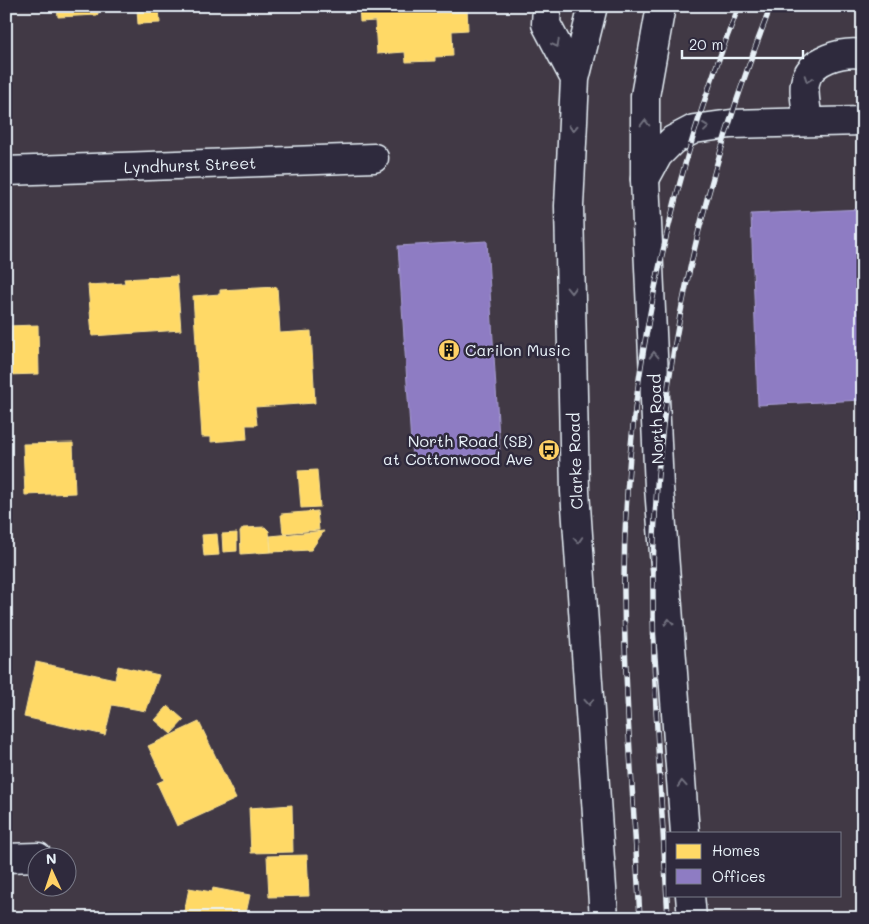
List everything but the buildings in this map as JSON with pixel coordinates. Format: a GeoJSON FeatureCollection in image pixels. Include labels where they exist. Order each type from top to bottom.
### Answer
{"type":"FeatureCollection","features":[{"type":"Feature","properties":{"kind":"main road"},"geometry":{"type":"LineString","coordinates":[[548,6],[546,24],[575,79]]}},
{"type":"Feature","properties":{"kind":"main road","name":"Clarke Road"},"geometry":{"type":"LineString","coordinates":[[593,6],[575,79],[569,206],[575,491],[604,918]]}},
{"type":"Feature","properties":{"kind":"main road","name":"North Road"},"geometry":{"type":"LineString","coordinates":[[661,6],[645,96],[645,179],[659,487],[686,832]]}},
{"type":"Feature","properties":{"kind":"main road"},"geometry":{"type":"LineString","coordinates":[[808,122],[805,84],[812,70],[830,58],[844,54],[863,54]]}},
{"type":"Feature","properties":{"kind":"main road"},"geometry":{"type":"LineString","coordinates":[[645,179],[658,155],[673,140],[694,129],[732,124],[863,121]]}},
{"type":"Feature","properties":{"kind":"main road","name":"Lyndhurst Street"},"geometry":{"type":"LineString","coordinates":[[6,171],[374,158]]}},
{"type":"Feature","properties":{"kind":"main road"},"geometry":{"type":"LineString","coordinates":[[6,858],[28,857]]}},
{"type":"Feature","properties":{"kind":"main road"},"geometry":{"type":"LineString","coordinates":[[690,896],[692,918]]}},
{"type":"Feature","properties":{"kind":"railway"},"geometry":{"type":"LineString","coordinates":[[640,918],[628,714],[624,592],[631,443],[641,368],[670,220],[690,147],[713,76],[739,6]]}},
{"type":"Feature","properties":{"kind":"railway"},"geometry":{"type":"LineString","coordinates":[[666,882],[653,616],[656,500],[663,428],[686,284],[703,214],[723,144],[771,6]]}},
{"type":"Feature","properties":{"kind":"railway"},"geometry":{"type":"LineString","coordinates":[[667,896],[668,918]]}},
{"type":"Feature","properties":{"kind":"place","name":"Carilon Music"},"geometry":{"type":"Point","coordinates":[449,350]}},
{"type":"Feature","properties":{"kind":"place","name":"North Road (SB) at Cottonwood Ave"},"geometry":{"type":"Point","coordinates":[549,450]}}]}
